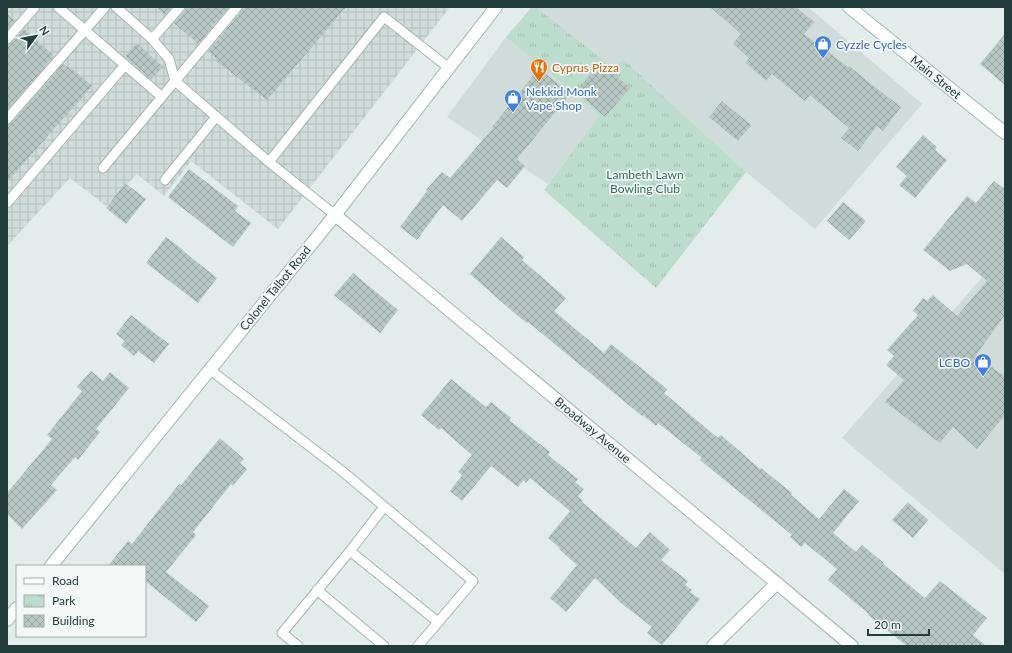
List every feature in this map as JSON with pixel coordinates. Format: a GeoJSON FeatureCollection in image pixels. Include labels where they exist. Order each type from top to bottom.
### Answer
{"type":"FeatureCollection","features":[{"type":"Feature","properties":{"kind":"main road","name":"Colonel Talbot Road"},"geometry":{"type":"LineString","coordinates":[[52,565],[335,215],[496,7]]}},
{"type":"Feature","properties":{"kind":"main road","name":"Main Street"},"geometry":{"type":"LineString","coordinates":[[849,7],[1005,133]]}},
{"type":"Feature","properties":{"kind":"main road","name":"Broadway Avenue"},"geometry":{"type":"LineString","coordinates":[[335,215],[852,646]]}},
{"type":"Feature","properties":{"kind":"main road"},"geometry":{"type":"LineString","coordinates":[[714,646],[777,583]]}},
{"type":"Feature","properties":{"kind":"main road"},"geometry":{"type":"LineString","coordinates":[[7,620],[16,609]]}},
{"type":"Feature","properties":{"kind":"lane"},"geometry":{"type":"LineString","coordinates":[[7,39],[35,7]]}},
{"type":"Feature","properties":{"kind":"lane"},"geometry":{"type":"LineString","coordinates":[[58,7],[162,97]]}},
{"type":"Feature","properties":{"kind":"lane"},"geometry":{"type":"LineString","coordinates":[[7,119],[105,7]]}},
{"type":"Feature","properties":{"kind":"lane"},"geometry":{"type":"LineString","coordinates":[[116,7],[152,39],[169,59],[175,81],[269,162],[335,215]]}},
{"type":"Feature","properties":{"kind":"lane"},"geometry":{"type":"LineString","coordinates":[[152,39],[180,7]]}},
{"type":"Feature","properties":{"kind":"lane"},"geometry":{"type":"LineString","coordinates":[[103,168],[237,7]]}},
{"type":"Feature","properties":{"kind":"lane"},"geometry":{"type":"LineString","coordinates":[[269,162],[384,17],[449,68]]}},
{"type":"Feature","properties":{"kind":"lane"},"geometry":{"type":"LineString","coordinates":[[7,203],[125,65]]}},
{"type":"Feature","properties":{"kind":"lane"},"geometry":{"type":"LineString","coordinates":[[165,180],[216,117]]}},
{"type":"Feature","properties":{"kind":"lane"},"geometry":{"type":"LineString","coordinates":[[209,369],[342,471],[473,581],[418,646]]}},
{"type":"Feature","properties":{"kind":"lane"},"geometry":{"type":"LineString","coordinates":[[298,646],[282,632],[350,551],[384,507]]}},
{"type":"Feature","properties":{"kind":"lane"},"geometry":{"type":"LineString","coordinates":[[350,551],[438,622]]}},
{"type":"Feature","properties":{"kind":"lane"},"geometry":{"type":"LineString","coordinates":[[317,590],[384,646]]}},
{"type":"Feature","properties":{"kind":"shaded area"},"geometry":{"type":"Polygon","coordinates":[[[7,7],[450,7],[278,229],[191,161],[164,196],[137,174],[106,206],[70,178],[7,246],[7,7]]]}},
{"type":"Feature","properties":{"kind":"shaded area"},"geometry":{"type":"Polygon","coordinates":[[[536,7],[808,7],[922,104],[815,229],[746,172],[623,59],[614,70],[536,7]]]}},
{"type":"Feature","properties":{"kind":"shaded area"},"geometry":{"type":"Polygon","coordinates":[[[506,37],[601,115],[548,184],[447,117],[506,37]]]}},
{"type":"Feature","properties":{"kind":"shaded area"},"geometry":{"type":"Polygon","coordinates":[[[1005,251],[1005,574],[842,438],[1005,251]]]}},
{"type":"Feature","properties":{"kind":"green space","name":"Lambeth Lawn Bowling Club"},"geometry":{"type":"Polygon","coordinates":[[[532,7],[536,7],[614,69],[623,59],[746,172],[656,288],[544,190],[600,115],[506,37],[532,7]]]}},
{"type":"Feature","properties":{"kind":"building"},"geometry":{"type":"Polygon","coordinates":[[[156,7],[172,7],[165,15],[156,7]]]}},
{"type":"Feature","properties":{"kind":"building"},"geometry":{"type":"Polygon","coordinates":[[[186,7],[229,7],[198,44],[174,23],[185,11],[186,7]]]}},
{"type":"Feature","properties":{"kind":"building"},"geometry":{"type":"Polygon","coordinates":[[[243,7],[346,7],[267,100],[216,61],[217,59],[208,51],[242,11],[243,7]]]}},
{"type":"Feature","properties":{"kind":"building"},"geometry":{"type":"Polygon","coordinates":[[[710,7],[796,7],[814,22],[804,34],[848,67],[849,66],[901,107],[883,131],[877,126],[858,151],[841,138],[849,128],[810,95],[805,101],[772,74],[766,81],[746,63],[749,58],[733,44],[741,34],[710,7]]]}},
{"type":"Feature","properties":{"kind":"building"},"geometry":{"type":"Polygon","coordinates":[[[7,14],[15,21],[7,30],[7,14]]]}},
{"type":"Feature","properties":{"kind":"building"},"geometry":{"type":"Polygon","coordinates":[[[24,29],[54,56],[7,110],[7,45],[12,43],[24,29]]]}},
{"type":"Feature","properties":{"kind":"building"},"geometry":{"type":"Polygon","coordinates":[[[1005,34],[1005,85],[980,64],[1005,34]]]}},
{"type":"Feature","properties":{"kind":"building"},"geometry":{"type":"Polygon","coordinates":[[[137,43],[163,67],[151,79],[125,56],[137,43]]]}},
{"type":"Feature","properties":{"kind":"building"},"geometry":{"type":"Polygon","coordinates":[[[601,62],[630,88],[605,117],[576,91],[601,62]]]}},
{"type":"Feature","properties":{"kind":"building"},"geometry":{"type":"Polygon","coordinates":[[[63,64],[69,68],[70,67],[92,86],[7,182],[7,125],[12,123],[63,64]]]}},
{"type":"Feature","properties":{"kind":"building"},"geometry":{"type":"Polygon","coordinates":[[[539,68],[570,94],[517,159],[525,166],[507,188],[497,180],[462,221],[443,205],[417,240],[400,227],[427,191],[426,190],[442,172],[450,178],[493,128],[492,127],[539,68]]]}},
{"type":"Feature","properties":{"kind":"building"},"geometry":{"type":"Polygon","coordinates":[[[722,101],[751,125],[738,141],[709,117],[722,101]]]}},
{"type":"Feature","properties":{"kind":"building"},"geometry":{"type":"Polygon","coordinates":[[[923,135],[937,147],[935,150],[947,160],[915,198],[899,185],[907,176],[896,167],[923,135]]]}},
{"type":"Feature","properties":{"kind":"building"},"geometry":{"type":"Polygon","coordinates":[[[189,169],[238,206],[235,211],[251,223],[233,247],[168,197],[189,169]]]}},
{"type":"Feature","properties":{"kind":"building"},"geometry":{"type":"Polygon","coordinates":[[[994,181],[1005,189],[1005,315],[976,355],[1005,377],[1005,415],[977,449],[953,427],[940,443],[885,402],[904,380],[886,365],[894,356],[887,350],[918,315],[913,311],[923,298],[927,301],[933,295],[957,316],[987,281],[967,264],[950,271],[923,250],[967,196],[976,203],[994,181]]]}},
{"type":"Feature","properties":{"kind":"building"},"geometry":{"type":"Polygon","coordinates":[[[125,183],[146,199],[126,224],[106,208],[125,183]]]}},
{"type":"Feature","properties":{"kind":"building"},"geometry":{"type":"Polygon","coordinates":[[[843,202],[866,221],[849,240],[827,221],[843,202]]]}},
{"type":"Feature","properties":{"kind":"building"},"geometry":{"type":"Polygon","coordinates":[[[166,237],[217,278],[198,303],[146,263],[166,237]]]}},
{"type":"Feature","properties":{"kind":"building"},"geometry":{"type":"Polygon","coordinates":[[[501,237],[524,257],[522,260],[566,298],[554,311],[604,353],[611,344],[667,389],[664,393],[718,438],[721,435],[760,469],[761,468],[792,493],[791,495],[819,519],[844,489],[859,501],[833,533],[856,552],[862,545],[925,598],[940,581],[987,618],[973,635],[986,646],[907,646],[868,615],[869,614],[828,580],[837,569],[805,543],[801,547],[790,537],[792,535],[700,460],[702,458],[658,423],[656,426],[643,415],[642,416],[528,322],[527,323],[513,312],[470,274],[501,237]]]}},
{"type":"Feature","properties":{"kind":"building"},"geometry":{"type":"Polygon","coordinates":[[[353,273],[398,310],[380,333],[334,295],[353,273]]]}},
{"type":"Feature","properties":{"kind":"building"},"geometry":{"type":"Polygon","coordinates":[[[131,315],[169,344],[154,363],[138,351],[134,356],[121,345],[125,341],[116,334],[131,315]]]}},
{"type":"Feature","properties":{"kind":"building"},"geometry":{"type":"Polygon","coordinates":[[[91,371],[103,381],[110,372],[129,388],[96,429],[100,432],[78,460],[75,457],[51,485],[57,490],[22,529],[7,514],[7,493],[52,439],[47,435],[82,391],[77,387],[91,371]]]}},
{"type":"Feature","properties":{"kind":"building"},"geometry":{"type":"Polygon","coordinates":[[[451,379],[486,407],[491,402],[511,418],[509,420],[550,452],[548,455],[578,479],[575,482],[584,489],[578,496],[583,501],[582,502],[636,548],[650,532],[670,550],[661,560],[688,581],[685,585],[692,590],[690,592],[700,599],[662,645],[647,633],[652,627],[621,603],[595,578],[566,612],[550,598],[577,565],[548,538],[570,511],[530,478],[526,483],[523,480],[518,487],[491,466],[462,501],[450,491],[462,475],[458,472],[472,455],[441,428],[439,430],[421,415],[451,379]]]}},
{"type":"Feature","properties":{"kind":"building"},"geometry":{"type":"Polygon","coordinates":[[[220,438],[244,459],[240,463],[247,469],[233,486],[231,484],[193,532],[196,535],[166,572],[209,606],[196,622],[146,582],[146,565],[109,565],[128,541],[132,544],[179,484],[181,485],[220,438]]]}},
{"type":"Feature","properties":{"kind":"building"},"geometry":{"type":"Polygon","coordinates":[[[908,502],[928,520],[913,538],[892,520],[908,502]]]}},
{"type":"Feature","properties":{"kind":"place","name":"Cyzzle Cycles"},"geometry":{"type":"Point","coordinates":[823,59]}},
{"type":"Feature","properties":{"kind":"place","name":"Cyprus Pizza"},"geometry":{"type":"Point","coordinates":[539,82]}},
{"type":"Feature","properties":{"kind":"place","name":"Nekkid Monk Vape Shop"},"geometry":{"type":"Point","coordinates":[513,113]}},
{"type":"Feature","properties":{"kind":"place","name":"LCBO"},"geometry":{"type":"Point","coordinates":[983,377]}}]}
